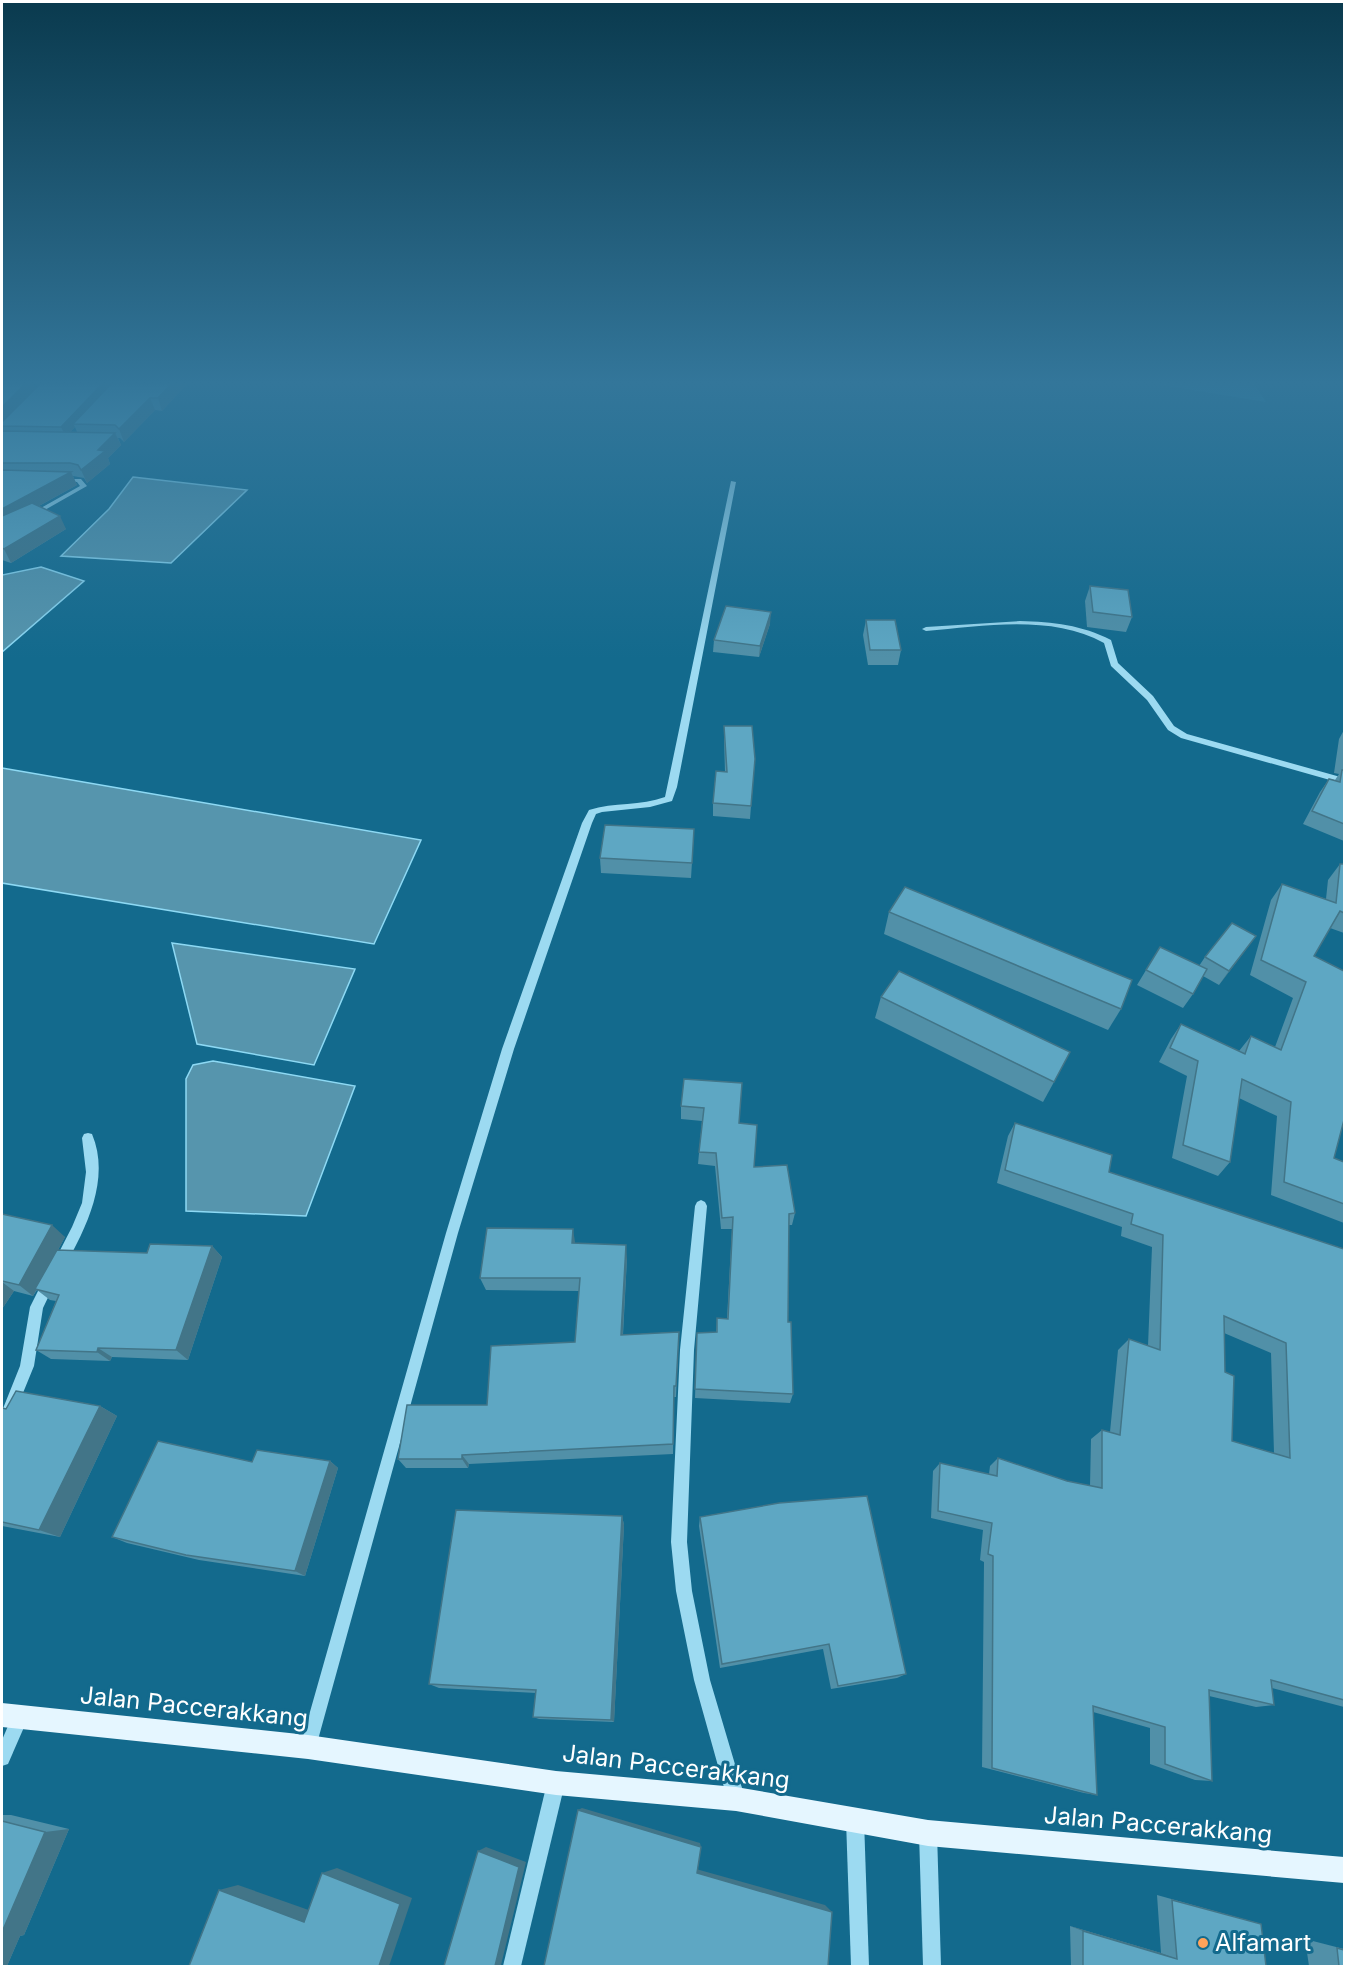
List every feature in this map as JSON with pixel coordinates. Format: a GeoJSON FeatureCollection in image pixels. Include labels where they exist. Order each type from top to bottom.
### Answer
{"type":"FeatureCollection","features":[{"type":"Feature","properties":{"kind":"main road","name":"Jalan Paccerakkang"},"geometry":{"type":"LineString","coordinates":[[11,1717],[308,1747],[556,1782],[736,1799],[928,1833],[1344,1870]]}},
{"type":"Feature","properties":{"kind":"street"},"geometry":{"type":"LineString","coordinates":[[21,520],[84,486],[79,480],[54,480]]}},
{"type":"Feature","properties":{"kind":"street"},"geometry":{"type":"LineString","coordinates":[[308,1747],[452,1233],[508,1049],[587,823],[592,812],[607,806],[656,805],[669,799],[733,482]]}},
{"type":"Feature","properties":{"kind":"street"},"geometry":{"type":"LineString","coordinates":[[926,628],[1021,622],[1038,623],[1098,636],[1108,642],[1114,664],[1150,698],[1171,728],[1184,736],[1344,781]]}},
{"type":"Feature","properties":{"kind":"street"},"geometry":{"type":"LineString","coordinates":[[2,1427],[27,1366],[37,1307],[83,1222],[94,1161],[88,1138]]}},
{"type":"Feature","properties":{"kind":"street"},"geometry":{"type":"LineString","coordinates":[[701,1206],[687,1350],[679,1542],[684,1591],[702,1680],[736,1799]]}},
{"type":"Feature","properties":{"kind":"street"},"geometry":{"type":"LineString","coordinates":[[2,1758],[11,1717]]}},
{"type":"Feature","properties":{"kind":"street"},"geometry":{"type":"LineString","coordinates":[[512,1966],[556,1782]]}},
{"type":"Feature","properties":{"kind":"street"},"geometry":{"type":"LineString","coordinates":[[855,1820],[860,1966]]}},
{"type":"Feature","properties":{"kind":"street"},"geometry":{"type":"LineString","coordinates":[[928,1833],[932,1966]]}},
{"type":"Feature","properties":{"kind":"shaded area"},"geometry":{"type":"Polygon","coordinates":[[[133,477],[247,490],[171,563],[61,556],[109,509],[133,477]]]}},
{"type":"Feature","properties":{"kind":"shaded area"},"geometry":{"type":"Polygon","coordinates":[[[41,567],[84,581],[2,652],[2,575],[41,567]]]}},
{"type":"Feature","properties":{"kind":"shaded area"},"geometry":{"type":"Polygon","coordinates":[[[2,768],[421,840],[374,944],[2,883],[2,768]]]}},
{"type":"Feature","properties":{"kind":"shaded area"},"geometry":{"type":"Polygon","coordinates":[[[172,943],[355,969],[314,1065],[197,1044],[172,943]]]}},
{"type":"Feature","properties":{"kind":"shaded area"},"geometry":{"type":"Polygon","coordinates":[[[213,1061],[355,1086],[306,1216],[186,1211],[186,1079],[193,1065],[213,1061]]]}},
{"type":"Feature","properties":{"kind":"building"},"geometry":{"type":"Polygon","coordinates":[[[2,476],[64,476],[2,509],[2,476]]]}},
{"type":"Feature","properties":{"kind":"building"},"geometry":{"type":"Polygon","coordinates":[[[32,503],[60,516],[4,549],[2,548],[2,516],[32,503]]]}},
{"type":"Feature","properties":{"kind":"building"},"geometry":{"type":"Polygon","coordinates":[[[1090,586],[1128,590],[1132,617],[1093,612],[1090,586]]]}},
{"type":"Feature","properties":{"kind":"building"},"geometry":{"type":"Polygon","coordinates":[[[726,606],[771,612],[760,646],[714,640],[726,606]]]}},
{"type":"Feature","properties":{"kind":"building"},"geometry":{"type":"Polygon","coordinates":[[[866,620],[895,620],[901,650],[870,650],[866,620]]]}},
{"type":"Feature","properties":{"kind":"building"},"geometry":{"type":"Polygon","coordinates":[[[724,726],[752,726],[755,759],[751,806],[713,803],[716,771],[727,772],[724,726]]]}},
{"type":"Feature","properties":{"kind":"building"},"geometry":{"type":"Polygon","coordinates":[[[1342,770],[1344,770],[1344,824],[1312,811],[1329,779],[1340,782],[1342,770]]]}},
{"type":"Feature","properties":{"kind":"building"},"geometry":{"type":"Polygon","coordinates":[[[605,825],[694,829],[692,863],[600,858],[605,825]]]}},
{"type":"Feature","properties":{"kind":"building"},"geometry":{"type":"Polygon","coordinates":[[[1340,864],[1344,864],[1344,913],[1340,911],[1314,956],[1344,971],[1344,1120],[1334,1158],[1344,1162],[1344,1204],[1284,1182],[1291,1102],[1242,1079],[1230,1162],[1183,1145],[1198,1061],[1170,1048],[1181,1024],[1245,1054],[1251,1036],[1281,1050],[1306,982],[1261,960],[1282,884],[1336,903],[1340,864]]]}},
{"type":"Feature","properties":{"kind":"building"},"geometry":{"type":"Polygon","coordinates":[[[905,887],[1132,980],[1121,1009],[889,912],[905,887]]]}},
{"type":"Feature","properties":{"kind":"building"},"geometry":{"type":"Polygon","coordinates":[[[1232,923],[1256,936],[1229,971],[1205,957],[1232,923]]]}},
{"type":"Feature","properties":{"kind":"building"},"geometry":{"type":"Polygon","coordinates":[[[1160,947],[1207,969],[1193,994],[1146,970],[1160,947]]]}},
{"type":"Feature","properties":{"kind":"building"},"geometry":{"type":"Polygon","coordinates":[[[899,971],[1070,1052],[1054,1082],[881,997],[899,971]]]}},
{"type":"Feature","properties":{"kind":"building"},"geometry":{"type":"Polygon","coordinates":[[[684,1079],[742,1083],[739,1123],[757,1125],[754,1167],[787,1165],[795,1213],[789,1214],[788,1322],[791,1322],[793,1394],[695,1389],[697,1333],[717,1332],[717,1318],[728,1319],[733,1217],[722,1218],[716,1153],[699,1152],[704,1108],[681,1106],[684,1079]]]}},
{"type":"Feature","properties":{"kind":"building"},"geometry":{"type":"Polygon","coordinates":[[[1015,1123],[1112,1155],[1109,1172],[1344,1249],[1344,1700],[1271,1680],[1274,1705],[1209,1690],[1212,1781],[1165,1764],[1165,1727],[1093,1706],[1097,1795],[992,1768],[993,1556],[988,1554],[992,1523],[938,1511],[940,1463],[997,1476],[998,1458],[1067,1481],[1102,1488],[1102,1430],[1120,1435],[1129,1339],[1160,1350],[1163,1235],[1131,1224],[1133,1214],[1005,1170],[1015,1123]],[[1224,1316],[1225,1372],[1234,1376],[1232,1441],[1290,1458],[1286,1343],[1224,1316]]]}},
{"type":"Feature","properties":{"kind":"building"},"geometry":{"type":"Polygon","coordinates":[[[2,1214],[52,1225],[19,1285],[2,1281],[2,1214]]]}},
{"type":"Feature","properties":{"kind":"building"},"geometry":{"type":"Polygon","coordinates":[[[487,1228],[573,1229],[572,1243],[626,1245],[621,1335],[679,1332],[676,1386],[674,1386],[673,1444],[462,1455],[462,1459],[398,1459],[407,1405],[487,1405],[491,1346],[575,1342],[580,1278],[480,1278],[487,1228]]]}},
{"type":"Feature","properties":{"kind":"building"},"geometry":{"type":"Polygon","coordinates":[[[150,1244],[212,1246],[176,1350],[98,1348],[97,1352],[36,1350],[59,1295],[35,1289],[57,1250],[147,1253],[150,1244]]]}},
{"type":"Feature","properties":{"kind":"building"},"geometry":{"type":"Polygon","coordinates":[[[16,1391],[100,1406],[39,1530],[2,1522],[2,1408],[6,1409],[16,1391]]]}},
{"type":"Feature","properties":{"kind":"building"},"geometry":{"type":"Polygon","coordinates":[[[158,1441],[252,1462],[257,1450],[330,1461],[295,1571],[186,1555],[112,1537],[158,1441]]]}},
{"type":"Feature","properties":{"kind":"building"},"geometry":{"type":"Polygon","coordinates":[[[867,1496],[906,1674],[838,1686],[829,1644],[722,1664],[700,1517],[779,1503],[867,1496]]]}},
{"type":"Feature","properties":{"kind":"building"},"geometry":{"type":"Polygon","coordinates":[[[456,1510],[622,1516],[611,1720],[533,1717],[536,1690],[429,1684],[456,1510]]]}},
{"type":"Feature","properties":{"kind":"building"},"geometry":{"type":"Polygon","coordinates":[[[578,1810],[701,1847],[697,1873],[832,1912],[828,1966],[544,1966],[578,1810]]]}},
{"type":"Feature","properties":{"kind":"building"},"geometry":{"type":"Polygon","coordinates":[[[2,1821],[45,1832],[2,1932],[2,1821]]]}},
{"type":"Feature","properties":{"kind":"building"},"geometry":{"type":"Polygon","coordinates":[[[478,1851],[519,1867],[495,1966],[444,1966],[478,1851]]]}},
{"type":"Feature","properties":{"kind":"building"},"geometry":{"type":"Polygon","coordinates":[[[322,1873],[400,1904],[379,1966],[189,1966],[219,1890],[304,1922],[322,1873]]]}},
{"type":"Feature","properties":{"kind":"building","name":"Alfamart"},"geometry":{"type":"Polygon","coordinates":[[[1172,1900],[1261,1924],[1266,1966],[1083,1966],[1083,1931],[1177,1959],[1172,1900]]]}},
{"type":"Feature","properties":{"kind":"building"},"geometry":{"type":"Polygon","coordinates":[[[1337,1948],[1344,1950],[1344,1966],[1339,1966],[1337,1948]]]}},
{"type":"Feature","properties":{"kind":"place","name":"Alfamart"},"geometry":{"type":"Point","coordinates":[1203,1943]}}]}
